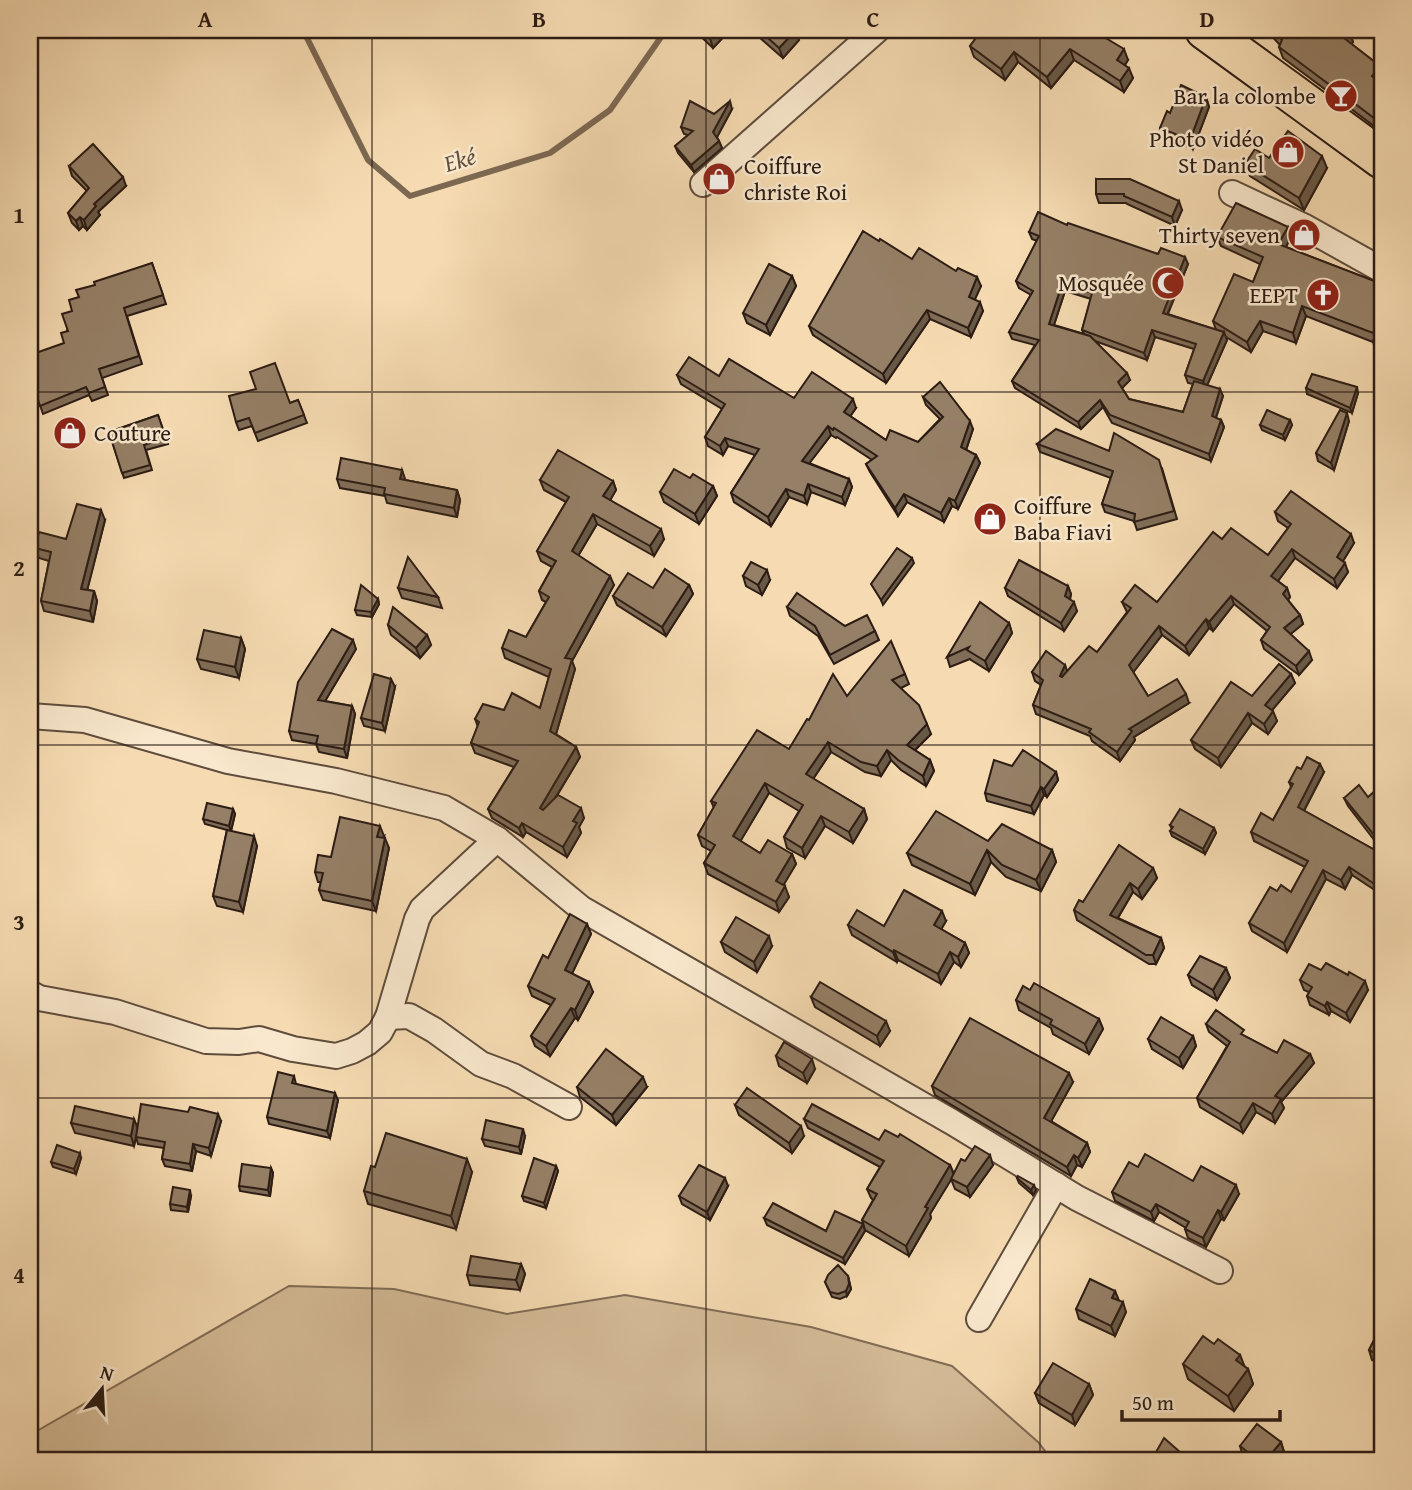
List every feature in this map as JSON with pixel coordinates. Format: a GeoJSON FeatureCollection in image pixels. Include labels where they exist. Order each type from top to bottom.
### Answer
{"type":"FeatureCollection","features":[{"type":"Feature","properties":{"kind":"highway"},"geometry":{"type":"LineString","coordinates":[[1205,30],[1382,159]]}},
{"type":"Feature","properties":{"kind":"street"},"geometry":{"type":"LineString","coordinates":[[703,184],[877,30]]}},
{"type":"Feature","properties":{"kind":"street"},"geometry":{"type":"LineString","coordinates":[[1233,193],[1305,227],[1382,270]]}},
{"type":"Feature","properties":{"kind":"street"},"geometry":{"type":"LineString","coordinates":[[30,716],[85,720],[228,761],[336,781],[444,808],[497,839],[582,909],[952,1122],[1056,1185],[1220,1271]]}},
{"type":"Feature","properties":{"kind":"street"},"geometry":{"type":"LineString","coordinates":[[30,993],[39,998],[115,1012],[206,1041],[239,1042],[259,1039],[293,1049],[336,1056],[352,1051],[380,1032],[388,1017],[422,909],[497,839]]}},
{"type":"Feature","properties":{"kind":"street"},"geometry":{"type":"LineString","coordinates":[[388,1017],[409,1016],[434,1030],[481,1064],[513,1076],[569,1107]]}},
{"type":"Feature","properties":{"kind":"street"},"geometry":{"type":"LineString","coordinates":[[979,1319],[1056,1185]]}},
{"type":"Feature","properties":{"kind":"shaded area"},"geometry":{"type":"Polygon","coordinates":[[[289,1286],[394,1289],[507,1314],[625,1295],[811,1327],[952,1366],[1038,1442],[1052,1460],[30,1460],[30,1435],[289,1286]]]}},
{"type":"Feature","properties":{"kind":"building"},"geometry":{"type":"Polygon","coordinates":[[[701,30],[717,30],[710,38],[701,30]]]}},
{"type":"Feature","properties":{"kind":"building"},"geometry":{"type":"Polygon","coordinates":[[[759,30],[796,30],[779,48],[759,30]]]}},
{"type":"Feature","properties":{"kind":"building"},"geometry":{"type":"Polygon","coordinates":[[[982,30],[1095,30],[1124,49],[1117,60],[1129,68],[1120,81],[1070,49],[1047,77],[1014,52],[1001,69],[970,46],[982,30]]]}},
{"type":"Feature","properties":{"kind":"building"},"geometry":{"type":"Polygon","coordinates":[[[1273,30],[1348,30],[1344,38],[1380,66],[1372,76],[1382,84],[1382,124],[1279,47],[1282,40],[1273,30]]]}},
{"type":"Feature","properties":{"kind":"building"},"geometry":{"type":"Polygon","coordinates":[[[1181,85],[1206,97],[1190,140],[1160,128],[1167,111],[1170,113],[1181,85]]]}},
{"type":"Feature","properties":{"kind":"building"},"geometry":{"type":"Polygon","coordinates":[[[690,101],[714,114],[730,101],[713,132],[719,141],[691,165],[675,146],[693,131],[681,127],[690,101]]]}},
{"type":"Feature","properties":{"kind":"building"},"geometry":{"type":"Polygon","coordinates":[[[1288,131],[1322,156],[1299,198],[1245,164],[1255,149],[1269,158],[1288,131]]]}},
{"type":"Feature","properties":{"kind":"building"},"geometry":{"type":"Polygon","coordinates":[[[93,144],[123,177],[94,204],[96,206],[84,220],[80,217],[76,221],[68,213],[89,188],[69,166],[93,144]]]}},
{"type":"Feature","properties":{"kind":"building"},"geometry":{"type":"Polygon","coordinates":[[[1096,179],[1130,179],[1179,201],[1172,217],[1124,194],[1096,194],[1096,179]]]}},
{"type":"Feature","properties":{"kind":"building"},"geometry":{"type":"Polygon","coordinates":[[[1236,203],[1288,227],[1278,244],[1374,281],[1375,278],[1382,280],[1382,345],[1373,341],[1376,334],[1302,306],[1293,333],[1260,321],[1247,342],[1213,321],[1234,274],[1253,282],[1263,257],[1217,237],[1236,203]]]}},
{"type":"Feature","properties":{"kind":"building"},"geometry":{"type":"Polygon","coordinates":[[[1038,212],[1067,225],[1068,223],[1158,254],[1161,248],[1185,257],[1163,313],[1224,332],[1203,381],[1185,375],[1196,344],[1152,330],[1144,353],[1082,330],[1092,293],[1062,284],[1049,324],[1090,336],[1127,373],[1118,382],[1129,399],[1183,412],[1194,381],[1220,389],[1212,416],[1221,420],[1209,454],[1110,415],[1100,400],[1078,422],[1012,381],[1039,340],[1009,332],[1033,291],[1016,281],[1039,236],[1029,232],[1038,212]]]}},
{"type":"Feature","properties":{"kind":"building"},"geometry":{"type":"Polygon","coordinates":[[[863,231],[912,259],[919,248],[956,271],[958,268],[977,277],[969,297],[980,302],[968,328],[927,310],[883,374],[809,326],[863,231]]]}},
{"type":"Feature","properties":{"kind":"building"},"geometry":{"type":"Polygon","coordinates":[[[152,263],[163,295],[124,308],[139,356],[99,369],[105,387],[89,393],[86,387],[40,406],[30,375],[30,355],[64,343],[61,333],[68,331],[62,314],[72,311],[69,300],[79,297],[76,290],[152,263]]]}},
{"type":"Feature","properties":{"kind":"building"},"geometry":{"type":"Polygon","coordinates":[[[769,264],[792,276],[766,325],[743,313],[769,264]]]}},
{"type":"Feature","properties":{"kind":"building"},"geometry":{"type":"Polygon","coordinates":[[[689,357],[719,376],[729,359],[794,398],[812,372],[853,399],[844,412],[886,440],[890,430],[918,442],[943,417],[923,397],[940,382],[970,421],[961,447],[976,455],[955,501],[949,498],[941,513],[904,494],[895,508],[866,464],[877,456],[828,426],[802,461],[849,479],[842,497],[808,484],[804,496],[786,489],[768,517],[731,493],[759,449],[725,438],[720,446],[705,437],[725,404],[677,375],[689,357]]]}},
{"type":"Feature","properties":{"kind":"building"},"geometry":{"type":"Polygon","coordinates":[[[275,363],[290,403],[298,400],[304,415],[255,433],[249,418],[236,422],[229,396],[256,389],[250,372],[275,363]]]}},
{"type":"Feature","properties":{"kind":"building"},"geometry":{"type":"Polygon","coordinates":[[[1312,374],[1357,387],[1350,408],[1306,388],[1312,374]]]}},
{"type":"Feature","properties":{"kind":"building"},"geometry":{"type":"Polygon","coordinates":[[[1267,410],[1290,420],[1283,435],[1260,425],[1267,410]]]}},
{"type":"Feature","properties":{"kind":"building"},"geometry":{"type":"Polygon","coordinates":[[[1340,410],[1347,413],[1331,463],[1316,453],[1340,410]]]}},
{"type":"Feature","properties":{"kind":"building"},"geometry":{"type":"Polygon","coordinates":[[[158,415],[166,438],[144,445],[150,465],[122,473],[109,432],[158,415]]]}},
{"type":"Feature","properties":{"kind":"building"},"geometry":{"type":"Polygon","coordinates":[[[1056,429],[1109,451],[1114,433],[1159,460],[1174,511],[1134,522],[1135,514],[1102,504],[1113,471],[1037,444],[1056,429]]]}},
{"type":"Feature","properties":{"kind":"building"},"geometry":{"type":"Polygon","coordinates":[[[558,450],[613,481],[603,496],[661,529],[650,546],[593,514],[572,551],[610,576],[565,658],[572,659],[550,731],[576,747],[540,808],[543,810],[558,795],[581,808],[573,821],[577,823],[563,847],[522,823],[519,828],[488,809],[518,761],[471,743],[479,722],[475,719],[483,704],[504,710],[512,693],[540,708],[551,669],[502,648],[509,630],[526,637],[549,597],[539,591],[556,561],[537,551],[569,497],[540,480],[558,450]]]}},
{"type":"Feature","properties":{"kind":"building"},"geometry":{"type":"Polygon","coordinates":[[[341,458],[402,470],[400,479],[457,490],[454,508],[384,494],[385,488],[337,479],[341,458]]]}},
{"type":"Feature","properties":{"kind":"building"},"geometry":{"type":"Polygon","coordinates":[[[674,469],[690,478],[693,474],[713,486],[695,514],[660,492],[674,469]]]}},
{"type":"Feature","properties":{"kind":"building"},"geometry":{"type":"Polygon","coordinates":[[[1291,491],[1351,534],[1337,557],[1345,563],[1334,579],[1292,549],[1271,576],[1287,588],[1283,594],[1300,615],[1284,628],[1309,651],[1296,666],[1261,640],[1270,627],[1231,596],[1209,622],[1206,619],[1185,646],[1159,626],[1129,665],[1148,696],[1177,679],[1186,694],[1129,729],[1132,731],[1117,752],[1089,732],[1091,729],[1033,705],[1043,680],[1032,672],[1046,651],[1065,665],[1060,676],[1062,677],[1089,646],[1097,652],[1131,608],[1122,602],[1135,585],[1157,602],[1213,532],[1222,539],[1231,528],[1268,555],[1291,524],[1275,512],[1291,491]]]}},
{"type":"Feature","properties":{"kind":"building"},"geometry":{"type":"Polygon","coordinates":[[[77,504],[101,510],[81,589],[94,591],[90,611],[41,601],[51,552],[35,548],[39,532],[66,539],[77,504]]]}},
{"type":"Feature","properties":{"kind":"building"},"geometry":{"type":"Polygon","coordinates":[[[1382,544],[1382,559],[1375,555],[1382,544]]]}},
{"type":"Feature","properties":{"kind":"building"},"geometry":{"type":"Polygon","coordinates":[[[897,548],[912,558],[881,600],[871,584],[897,548]]]}},
{"type":"Feature","properties":{"kind":"building"},"geometry":{"type":"Polygon","coordinates":[[[408,557],[438,597],[398,588],[408,557]]]}},
{"type":"Feature","properties":{"kind":"building"},"geometry":{"type":"Polygon","coordinates":[[[1019,560],[1068,586],[1065,596],[1074,602],[1061,623],[1005,588],[1019,560]]]}},
{"type":"Feature","properties":{"kind":"building"},"geometry":{"type":"Polygon","coordinates":[[[751,562],[767,570],[758,585],[743,576],[751,562]]]}},
{"type":"Feature","properties":{"kind":"building"},"geometry":{"type":"Polygon","coordinates":[[[665,569],[689,585],[662,627],[613,596],[628,573],[653,588],[665,569]]]}},
{"type":"Feature","properties":{"kind":"building"},"geometry":{"type":"Polygon","coordinates":[[[361,585],[378,599],[371,612],[355,610],[361,585]]]}},
{"type":"Feature","properties":{"kind":"building"},"geometry":{"type":"Polygon","coordinates":[[[797,593],[845,626],[867,615],[875,631],[830,655],[815,626],[787,607],[797,593]]]}},
{"type":"Feature","properties":{"kind":"building"},"geometry":{"type":"Polygon","coordinates":[[[980,602],[1009,623],[985,661],[967,650],[969,647],[947,657],[980,602]]]}},
{"type":"Feature","properties":{"kind":"building"},"geometry":{"type":"Polygon","coordinates":[[[393,607],[427,635],[416,648],[388,625],[393,607]]]}},
{"type":"Feature","properties":{"kind":"building"},"geometry":{"type":"Polygon","coordinates":[[[332,629],[353,640],[318,700],[352,706],[344,749],[316,744],[318,736],[289,731],[298,682],[332,629]]]}},
{"type":"Feature","properties":{"kind":"building"},"geometry":{"type":"Polygon","coordinates":[[[204,630],[241,638],[235,667],[197,659],[204,630]]]}},
{"type":"Feature","properties":{"kind":"building"},"geometry":{"type":"Polygon","coordinates":[[[891,641],[905,674],[892,680],[919,705],[927,724],[907,745],[930,760],[923,776],[887,750],[877,766],[861,762],[828,742],[806,774],[864,809],[849,832],[821,816],[802,848],[784,837],[803,805],[765,783],[733,836],[760,853],[768,840],[792,854],[776,881],[785,886],[776,902],[704,863],[715,845],[698,835],[716,803],[711,801],[757,730],[789,749],[807,719],[809,720],[833,674],[847,696],[891,641]]]}},
{"type":"Feature","properties":{"kind":"building"},"geometry":{"type":"Polygon","coordinates":[[[1279,664],[1291,674],[1265,705],[1273,711],[1264,724],[1248,713],[1218,758],[1191,740],[1231,682],[1252,696],[1279,664]]]}},
{"type":"Feature","properties":{"kind":"building"},"geometry":{"type":"Polygon","coordinates":[[[374,674],[391,679],[382,723],[361,718],[374,674]]]}},
{"type":"Feature","properties":{"kind":"building"},"geometry":{"type":"Polygon","coordinates":[[[1023,750],[1056,772],[1044,789],[1041,787],[1031,806],[985,793],[994,760],[1012,766],[1023,750]]]}},
{"type":"Feature","properties":{"kind":"building"},"geometry":{"type":"Polygon","coordinates":[[[1307,757],[1320,764],[1298,807],[1382,854],[1382,889],[1349,867],[1341,880],[1323,870],[1284,943],[1249,923],[1270,887],[1277,891],[1281,885],[1291,892],[1308,861],[1251,832],[1261,813],[1273,820],[1293,784],[1289,782],[1297,767],[1301,769],[1307,757]]]}},
{"type":"Feature","properties":{"kind":"building"},"geometry":{"type":"Polygon","coordinates":[[[1359,785],[1368,797],[1376,790],[1382,798],[1382,845],[1344,798],[1359,785]]]}},
{"type":"Feature","properties":{"kind":"building"},"geometry":{"type":"Polygon","coordinates":[[[207,803],[233,809],[229,826],[203,819],[207,803]]]}},
{"type":"Feature","properties":{"kind":"building"},"geometry":{"type":"Polygon","coordinates":[[[1180,809],[1214,828],[1203,849],[1170,831],[1173,827],[1170,825],[1180,809]]]}},
{"type":"Feature","properties":{"kind":"building"},"geometry":{"type":"Polygon","coordinates":[[[936,811],[988,841],[1002,824],[1052,850],[1036,880],[1002,865],[987,850],[970,884],[907,853],[936,811]]]}},
{"type":"Feature","properties":{"kind":"building"},"geometry":{"type":"Polygon","coordinates":[[[340,817],[380,826],[377,837],[385,838],[372,901],[319,890],[323,873],[315,872],[318,855],[331,857],[340,817]]]}},
{"type":"Feature","properties":{"kind":"building"},"geometry":{"type":"Polygon","coordinates":[[[227,830],[254,836],[239,902],[213,896],[227,830]]]}},
{"type":"Feature","properties":{"kind":"building"},"geometry":{"type":"Polygon","coordinates":[[[1119,845],[1153,868],[1138,889],[1130,883],[1110,915],[1161,938],[1153,955],[1146,955],[1074,910],[1079,900],[1083,902],[1119,845]]]}},
{"type":"Feature","properties":{"kind":"building"},"geometry":{"type":"Polygon","coordinates":[[[904,890],[942,911],[934,925],[965,943],[958,957],[950,952],[938,974],[894,950],[893,952],[848,925],[857,910],[884,926],[904,890]]]}},
{"type":"Feature","properties":{"kind":"building"},"geometry":{"type":"Polygon","coordinates":[[[570,914],[587,924],[565,970],[589,982],[575,1010],[571,1008],[546,1046],[531,1036],[555,999],[528,986],[543,955],[548,958],[570,914]]]}},
{"type":"Feature","properties":{"kind":"building"},"geometry":{"type":"Polygon","coordinates":[[[736,917],[769,936],[754,962],[721,942],[736,917]]]}},
{"type":"Feature","properties":{"kind":"building"},"geometry":{"type":"Polygon","coordinates":[[[1200,956],[1226,968],[1213,990],[1188,975],[1200,956]]]}},
{"type":"Feature","properties":{"kind":"building"},"geometry":{"type":"Polygon","coordinates":[[[1326,963],[1365,981],[1346,1013],[1327,1002],[1325,1006],[1307,996],[1312,987],[1300,980],[1309,964],[1321,970],[1326,963]]]}},
{"type":"Feature","properties":{"kind":"building"},"geometry":{"type":"Polygon","coordinates":[[[820,982],[886,1021],[877,1036],[811,997],[820,982]]]}},
{"type":"Feature","properties":{"kind":"building"},"geometry":{"type":"Polygon","coordinates":[[[1034,983],[1099,1019],[1085,1044],[1050,1024],[1052,1020],[1016,1000],[1023,986],[1030,990],[1034,983]]]}},
{"type":"Feature","properties":{"kind":"building"},"geometry":{"type":"Polygon","coordinates":[[[1216,1010],[1244,1030],[1241,1034],[1277,1053],[1284,1040],[1310,1054],[1275,1096],[1281,1099],[1272,1114],[1253,1103],[1240,1124],[1197,1098],[1230,1042],[1206,1024],[1216,1010]]]}},
{"type":"Feature","properties":{"kind":"building"},"geometry":{"type":"Polygon","coordinates":[[[1161,1017],[1193,1036],[1179,1058],[1148,1039],[1161,1017]]]}},
{"type":"Feature","properties":{"kind":"building"},"geometry":{"type":"Polygon","coordinates":[[[970,1018],[1069,1073],[1044,1118],[1087,1143],[1078,1158],[1074,1155],[1067,1167],[932,1086],[970,1018]]]}},
{"type":"Feature","properties":{"kind":"building"},"geometry":{"type":"Polygon","coordinates":[[[784,1042],[812,1059],[803,1073],[776,1056],[784,1042]]]}},
{"type":"Feature","properties":{"kind":"building"},"geometry":{"type":"Polygon","coordinates":[[[606,1049],[643,1077],[612,1115],[577,1087],[606,1049]]]}},
{"type":"Feature","properties":{"kind":"building"},"geometry":{"type":"Polygon","coordinates":[[[278,1072],[294,1076],[292,1083],[335,1093],[327,1131],[267,1117],[278,1072]]]}},
{"type":"Feature","properties":{"kind":"building"},"geometry":{"type":"Polygon","coordinates":[[[747,1088],[801,1126],[789,1143],[735,1105],[747,1088]]]}},
{"type":"Feature","properties":{"kind":"building"},"geometry":{"type":"Polygon","coordinates":[[[141,1104],[188,1112],[190,1107],[218,1114],[209,1148],[193,1144],[190,1164],[162,1159],[165,1142],[136,1137],[141,1104]]]}},
{"type":"Feature","properties":{"kind":"building"},"geometry":{"type":"Polygon","coordinates":[[[812,1104],[879,1140],[885,1130],[898,1137],[900,1134],[950,1165],[906,1246],[862,1220],[877,1194],[867,1189],[884,1161],[804,1119],[812,1104]]]}},
{"type":"Feature","properties":{"kind":"building"},"geometry":{"type":"Polygon","coordinates":[[[75,1106],[134,1119],[131,1136],[71,1123],[75,1106]]]}},
{"type":"Feature","properties":{"kind":"building"},"geometry":{"type":"Polygon","coordinates":[[[486,1120],[523,1129],[519,1147],[482,1139],[486,1120]]]}},
{"type":"Feature","properties":{"kind":"building"},"geometry":{"type":"Polygon","coordinates":[[[386,1133],[467,1159],[451,1216],[364,1191],[371,1166],[375,1167],[386,1133]]]}},
{"type":"Feature","properties":{"kind":"building"},"geometry":{"type":"Polygon","coordinates":[[[57,1145],[80,1153],[74,1169],[51,1162],[57,1145]]]}},
{"type":"Feature","properties":{"kind":"building"},"geometry":{"type":"Polygon","coordinates":[[[975,1146],[990,1155],[967,1187],[951,1179],[961,1159],[965,1161],[975,1146]]]}},
{"type":"Feature","properties":{"kind":"building"},"geometry":{"type":"Polygon","coordinates":[[[1145,1154],[1193,1181],[1201,1166],[1236,1185],[1203,1238],[1185,1229],[1189,1222],[1156,1204],[1151,1212],[1112,1192],[1129,1162],[1138,1167],[1145,1154]]]}},
{"type":"Feature","properties":{"kind":"building"},"geometry":{"type":"Polygon","coordinates":[[[534,1158],[556,1166],[544,1203],[522,1196],[534,1158]]]}},
{"type":"Feature","properties":{"kind":"building"},"geometry":{"type":"Polygon","coordinates":[[[242,1164],[271,1168],[268,1190],[239,1186],[242,1164]]]}},
{"type":"Feature","properties":{"kind":"building"},"geometry":{"type":"Polygon","coordinates":[[[699,1165],[725,1178],[707,1212],[679,1196],[699,1165]]]}},
{"type":"Feature","properties":{"kind":"building"},"geometry":{"type":"Polygon","coordinates":[[[1018,1176],[1034,1185],[1031,1190],[1017,1178],[1018,1176]]]}},
{"type":"Feature","properties":{"kind":"building"},"geometry":{"type":"Polygon","coordinates":[[[173,1187],[190,1190],[187,1207],[170,1204],[173,1187]]]}},
{"type":"Feature","properties":{"kind":"building"},"geometry":{"type":"Polygon","coordinates":[[[773,1203],[826,1231],[835,1211],[863,1224],[843,1258],[764,1218],[773,1203]]]}},
{"type":"Feature","properties":{"kind":"building"},"geometry":{"type":"Polygon","coordinates":[[[471,1256],[521,1264],[516,1280],[467,1275],[471,1256]]]}},
{"type":"Feature","properties":{"kind":"building"},"geometry":{"type":"Polygon","coordinates":[[[838,1265],[848,1276],[849,1284],[846,1291],[838,1294],[830,1292],[825,1282],[838,1265]]]}},
{"type":"Feature","properties":{"kind":"building"},"geometry":{"type":"Polygon","coordinates":[[[1090,1279],[1115,1291],[1112,1298],[1123,1302],[1111,1326],[1076,1309],[1090,1279]]]}},
{"type":"Feature","properties":{"kind":"building"},"geometry":{"type":"Polygon","coordinates":[[[1382,1324],[1382,1357],[1369,1350],[1382,1324]]]}},
{"type":"Feature","properties":{"kind":"building"},"geometry":{"type":"Polygon","coordinates":[[[1203,1336],[1214,1344],[1218,1339],[1240,1355],[1236,1360],[1248,1369],[1228,1396],[1183,1364],[1203,1336]]]}},
{"type":"Feature","properties":{"kind":"building"},"geometry":{"type":"Polygon","coordinates":[[[1053,1363],[1089,1384],[1072,1415],[1035,1393],[1053,1363]]]}},
{"type":"Feature","properties":{"kind":"building"},"geometry":{"type":"Polygon","coordinates":[[[1257,1424],[1281,1442],[1266,1460],[1258,1460],[1240,1446],[1257,1424]]]}},
{"type":"Feature","properties":{"kind":"building"},"geometry":{"type":"Polygon","coordinates":[[[1164,1438],[1189,1460],[1164,1460],[1156,1452],[1164,1438]]]}},
{"type":"Feature","properties":{"kind":"waterway","name":"Eké"},"geometry":{"type":"LineString","coordinates":[[303,30],[368,160],[410,196],[550,153],[610,110],[666,30]]}},
{"type":"Feature","properties":{"kind":"place","name":"Bar la colombe"},"geometry":{"type":"Point","coordinates":[1341,96]}},
{"type":"Feature","properties":{"kind":"place","name":"Photo vidéo St Daniel"},"geometry":{"type":"Point","coordinates":[1288,152]}},
{"type":"Feature","properties":{"kind":"place","name":"Coiffure christe Roi"},"geometry":{"type":"Point","coordinates":[719,179]}},
{"type":"Feature","properties":{"kind":"place","name":"Thirty seven"},"geometry":{"type":"Point","coordinates":[1304,235]}},
{"type":"Feature","properties":{"kind":"place","name":"Mosquée"},"geometry":{"type":"Point","coordinates":[1168,283]}},
{"type":"Feature","properties":{"kind":"place","name":"EEPT"},"geometry":{"type":"Point","coordinates":[1323,295]}},
{"type":"Feature","properties":{"kind":"place","name":"Couture"},"geometry":{"type":"Point","coordinates":[70,433]}},
{"type":"Feature","properties":{"kind":"place","name":"Coiffure Baba Fiavi"},"geometry":{"type":"Point","coordinates":[990,519]}}]}
